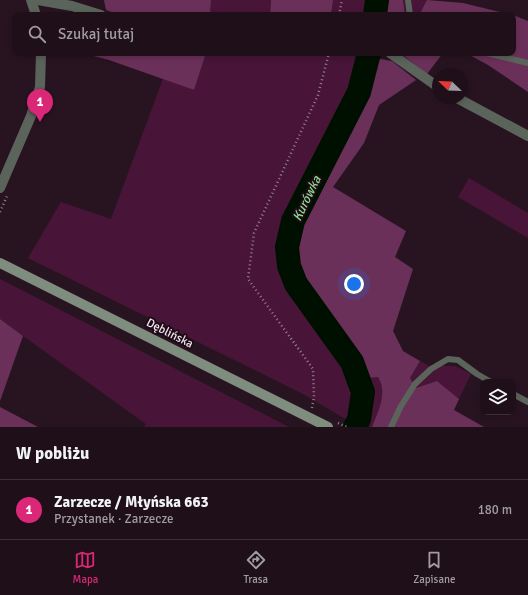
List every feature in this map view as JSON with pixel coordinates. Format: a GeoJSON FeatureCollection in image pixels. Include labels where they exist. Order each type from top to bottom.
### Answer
{"type":"FeatureCollection","features":[{"type":"Feature","properties":{"kind":"main road","name":"Dęblińska"},"geometry":{"type":"LineString","coordinates":[[0,263],[327,427]]}},
{"type":"Feature","properties":{"kind":"street"},"geometry":{"type":"LineString","coordinates":[[31,0],[35,12]]}},
{"type":"Feature","properties":{"kind":"street"},"geometry":{"type":"LineString","coordinates":[[38,0],[72,6],[91,12]]}},
{"type":"Feature","properties":{"kind":"street"},"geometry":{"type":"LineString","coordinates":[[0,188],[31,116],[40,87],[42,56]]}},
{"type":"Feature","properties":{"kind":"street"},"geometry":{"type":"LineString","coordinates":[[394,56],[432,84]]}},
{"type":"Feature","properties":{"kind":"street"},"geometry":{"type":"LineString","coordinates":[[468,103],[528,136]]}},
{"type":"Feature","properties":{"kind":"lane"},"geometry":{"type":"LineString","coordinates":[[408,0],[410,12]]}},
{"type":"Feature","properties":{"kind":"lane"},"geometry":{"type":"LineString","coordinates":[[499,56],[528,63]]}},
{"type":"Feature","properties":{"kind":"lane"},"geometry":{"type":"LineString","coordinates":[[391,427],[400,406],[415,384],[431,369],[448,359],[458,360],[486,379]]}},
{"type":"Feature","properties":{"kind":"lane"},"geometry":{"type":"LineString","coordinates":[[516,396],[528,402]]}},
{"type":"Feature","properties":{"kind":"path"},"geometry":{"type":"LineString","coordinates":[[340,12],[342,0]]}},
{"type":"Feature","properties":{"kind":"path"},"geometry":{"type":"LineString","coordinates":[[310,418],[314,397],[313,369],[248,279],[254,233],[318,95],[328,56]]}},
{"type":"Feature","properties":{"kind":"shaded area"},"geometry":{"type":"Polygon","coordinates":[[[104,0],[211,0],[210,12],[111,12],[106,10],[104,0]]]}},
{"type":"Feature","properties":{"kind":"shaded area"},"geometry":{"type":"Polygon","coordinates":[[[211,0],[271,0],[270,12],[210,12],[211,0]]]}},
{"type":"Feature","properties":{"kind":"shaded area"},"geometry":{"type":"Polygon","coordinates":[[[271,0],[333,0],[331,12],[270,12],[271,0]]]}},
{"type":"Feature","properties":{"kind":"shaded area"},"geometry":{"type":"Polygon","coordinates":[[[333,0],[382,0],[381,12],[331,12],[333,0]]]}},
{"type":"Feature","properties":{"kind":"shaded area"},"geometry":{"type":"Polygon","coordinates":[[[382,0],[403,0],[405,12],[381,12],[382,0]]]}},
{"type":"Feature","properties":{"kind":"shaded area"},"geometry":{"type":"Polygon","coordinates":[[[403,0],[427,0],[421,12],[405,12],[403,0]]]}},
{"type":"Feature","properties":{"kind":"shaded area"},"geometry":{"type":"Polygon","coordinates":[[[427,0],[463,3],[500,12],[421,12],[427,0]]]}},
{"type":"Feature","properties":{"kind":"shaded area"},"geometry":{"type":"Polygon","coordinates":[[[516,16],[528,21],[528,92],[488,65],[472,56],[516,56],[516,16]]]}},
{"type":"Feature","properties":{"kind":"shaded area"},"geometry":{"type":"Polygon","coordinates":[[[94,56],[205,56],[194,90],[94,56]]]}},
{"type":"Feature","properties":{"kind":"shaded area"},"geometry":{"type":"Polygon","coordinates":[[[205,56],[361,56],[375,58],[363,97],[292,254],[304,287],[367,378],[378,377],[381,383],[381,402],[372,427],[359,427],[303,394],[28,258],[61,202],[111,219],[163,79],[194,90],[205,56]]]}},
{"type":"Feature","properties":{"kind":"shaded area"},"geometry":{"type":"Polygon","coordinates":[[[404,56],[441,56],[427,74],[404,56]]]}},
{"type":"Feature","properties":{"kind":"shaded area"},"geometry":{"type":"Polygon","coordinates":[[[375,58],[392,61],[416,80],[379,105],[364,143],[333,187],[406,231],[395,257],[413,269],[393,331],[403,351],[420,361],[410,378],[416,388],[437,381],[459,399],[454,410],[484,427],[372,427],[381,402],[381,383],[378,377],[368,378],[304,287],[292,254],[300,217],[363,97],[375,58]]]}},
{"type":"Feature","properties":{"kind":"shaded area"},"geometry":{"type":"Polygon","coordinates":[[[469,178],[528,213],[528,238],[458,197],[469,178]]]}},
{"type":"Feature","properties":{"kind":"shaded area"},"geometry":{"type":"Polygon","coordinates":[[[0,279],[289,427],[144,427],[146,424],[0,319],[0,279]]]}},
{"type":"Feature","properties":{"kind":"shaded area"},"geometry":{"type":"Polygon","coordinates":[[[0,319],[23,336],[0,401],[0,319]]]}},
{"type":"Feature","properties":{"kind":"shaded area"},"geometry":{"type":"Polygon","coordinates":[[[420,361],[429,366],[455,366],[471,374],[459,399],[437,381],[416,388],[410,378],[420,361]]]}},
{"type":"Feature","properties":{"kind":"shaded area"},"geometry":{"type":"Polygon","coordinates":[[[0,407],[38,427],[0,427],[0,407]]]}},
{"type":"Feature","properties":{"kind":"waterway","name":"Kurówka"},"geometry":{"type":"LineString","coordinates":[[375,12],[377,0]]}},
{"type":"Feature","properties":{"kind":"waterway","name":"Kurówka"},"geometry":{"type":"LineString","coordinates":[[355,427],[359,419],[363,392],[352,362],[296,284],[289,266],[287,247],[293,221],[359,92],[368,56]]}},
{"type":"Feature","properties":{"kind":"place","name":"Zarzecze / Młyńska 663"},"geometry":{"type":"Point","coordinates":[40,122]}}]}
